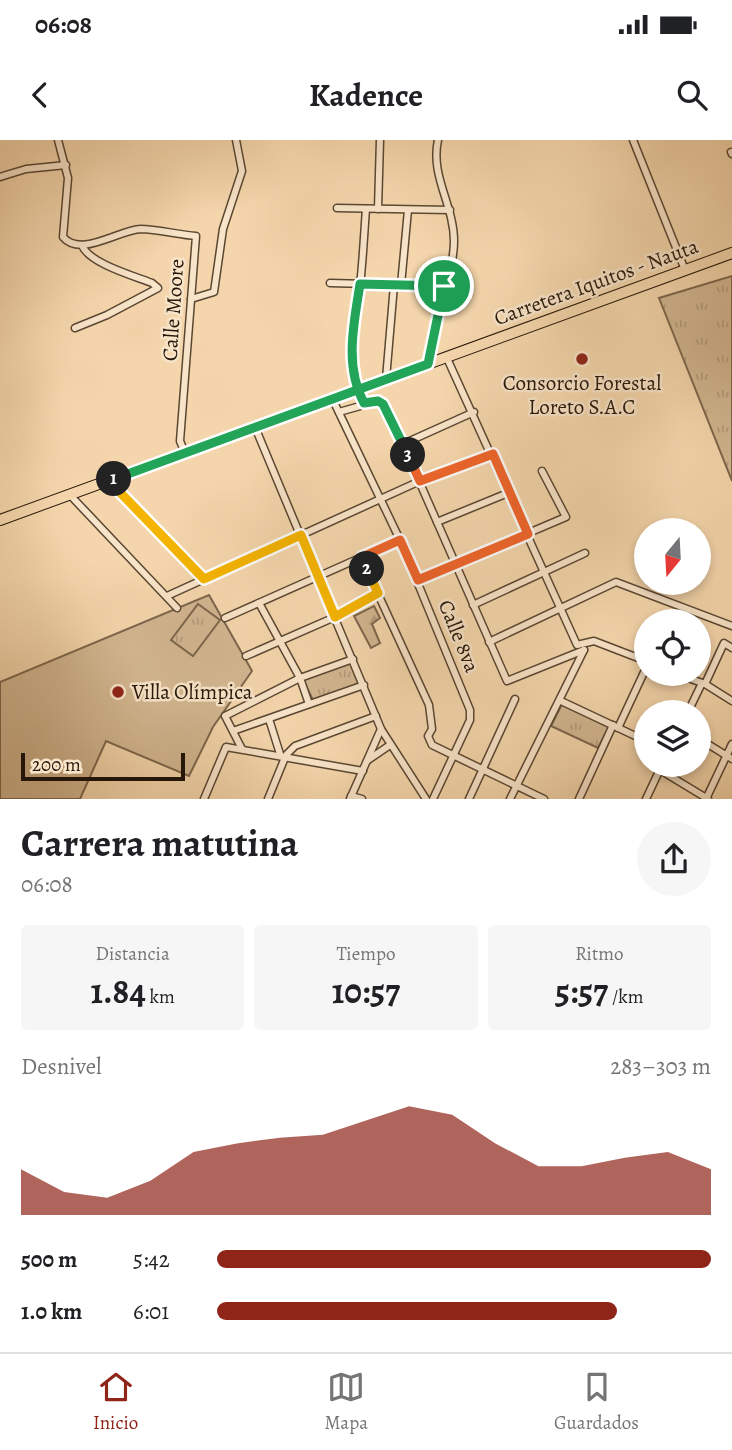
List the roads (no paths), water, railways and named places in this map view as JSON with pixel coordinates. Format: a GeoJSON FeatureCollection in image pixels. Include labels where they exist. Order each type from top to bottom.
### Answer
{"type":"FeatureCollection","features":[{"type":"Feature","properties":{"kind":"main road","name":"Carretera Iquitos - Nauta"},"geometry":{"type":"LineString","coordinates":[[0,520],[732,253]]}},
{"type":"Feature","properties":{"kind":"street"},"geometry":{"type":"LineString","coordinates":[[58,140],[68,178],[63,237],[74,245],[82,246],[84,251],[100,262],[152,283],[158,288],[107,315],[75,328]]}},
{"type":"Feature","properties":{"kind":"street"},"geometry":{"type":"LineString","coordinates":[[191,299],[214,292],[223,229],[242,171],[236,140]]}},
{"type":"Feature","properties":{"kind":"street"},"geometry":{"type":"LineString","coordinates":[[378,209],[380,140]]}},
{"type":"Feature","properties":{"kind":"street"},"geometry":{"type":"LineString","coordinates":[[428,364],[454,239],[450,210],[436,170],[438,140]]}},
{"type":"Feature","properties":{"kind":"street"},"geometry":{"type":"LineString","coordinates":[[633,140],[685,270]]}},
{"type":"Feature","properties":{"kind":"street"},"geometry":{"type":"LineString","coordinates":[[0,177],[26,169],[66,164]]}},
{"type":"Feature","properties":{"kind":"street"},"geometry":{"type":"LineString","coordinates":[[337,208],[450,210]]}},
{"type":"Feature","properties":{"kind":"street"},"geometry":{"type":"LineString","coordinates":[[364,403],[356,389],[351,341],[360,284],[366,209]]}},
{"type":"Feature","properties":{"kind":"street"},"geometry":{"type":"LineString","coordinates":[[386,379],[408,209]]}},
{"type":"Feature","properties":{"kind":"street","name":"Calle Moore"},"geometry":{"type":"LineString","coordinates":[[82,246],[143,229],[196,236],[180,441],[184,453]]}},
{"type":"Feature","properties":{"kind":"street"},"geometry":{"type":"LineString","coordinates":[[330,283],[444,286]]}},
{"type":"Feature","properties":{"kind":"street"},"geometry":{"type":"LineString","coordinates":[[446,356],[474,412],[577,645],[588,642],[623,650],[634,656]]}},
{"type":"Feature","properties":{"kind":"street","name":"Calle 8va"},"geometry":{"type":"LineString","coordinates":[[332,398],[418,580],[471,715],[454,757]]}},
{"type":"Feature","properties":{"kind":"street"},"geometry":{"type":"LineString","coordinates":[[339,412],[364,403],[378,401],[383,404],[420,481],[507,681],[584,650]]}},
{"type":"Feature","properties":{"kind":"street"},"geometry":{"type":"LineString","coordinates":[[403,444],[474,412]]}},
{"type":"Feature","properties":{"kind":"street"},"geometry":{"type":"LineString","coordinates":[[255,427],[381,729],[426,799]]}},
{"type":"Feature","properties":{"kind":"street"},"geometry":{"type":"LineString","coordinates":[[167,596],[420,481],[493,454]]}},
{"type":"Feature","properties":{"kind":"street"},"geometry":{"type":"LineString","coordinates":[[418,580],[565,517],[542,471]]}},
{"type":"Feature","properties":{"kind":"street"},"geometry":{"type":"LineString","coordinates":[[109,481],[204,579]]}},
{"type":"Feature","properties":{"kind":"street"},"geometry":{"type":"LineString","coordinates":[[437,522],[508,493]]}},
{"type":"Feature","properties":{"kind":"street"},"geometry":{"type":"LineString","coordinates":[[70,495],[177,608]]}},
{"type":"Feature","properties":{"kind":"street"},"geometry":{"type":"LineString","coordinates":[[225,618],[400,540]]}},
{"type":"Feature","properties":{"kind":"street"},"geometry":{"type":"LineString","coordinates":[[474,605],[585,553]]}},
{"type":"Feature","properties":{"kind":"street"},"geometry":{"type":"LineString","coordinates":[[362,557],[430,709],[429,741],[482,772],[544,799]]}},
{"type":"Feature","properties":{"kind":"street"},"geometry":{"type":"LineString","coordinates":[[489,642],[616,582],[732,626]]}},
{"type":"Feature","properties":{"kind":"street"},"geometry":{"type":"LineString","coordinates":[[246,656],[335,617],[378,593]]}},
{"type":"Feature","properties":{"kind":"street"},"geometry":{"type":"LineString","coordinates":[[259,603],[300,678],[309,704]]}},
{"type":"Feature","properties":{"kind":"street"},"geometry":{"type":"LineString","coordinates":[[510,799],[588,642]]}},
{"type":"Feature","properties":{"kind":"street"},"geometry":{"type":"LineString","coordinates":[[711,668],[724,643],[732,648]]}},
{"type":"Feature","properties":{"kind":"street"},"geometry":{"type":"LineString","coordinates":[[243,749],[225,716],[300,678],[353,659]]}},
{"type":"Feature","properties":{"kind":"street"},"geometry":{"type":"LineString","coordinates":[[233,731],[364,685]]}},
{"type":"Feature","properties":{"kind":"street"},"geometry":{"type":"LineString","coordinates":[[579,799],[637,686]]}},
{"type":"Feature","properties":{"kind":"street"},"geometry":{"type":"LineString","coordinates":[[706,686],[732,701]]}},
{"type":"Feature","properties":{"kind":"street"},"geometry":{"type":"LineString","coordinates":[[469,799],[515,699]]}},
{"type":"Feature","properties":{"kind":"street"},"geometry":{"type":"LineString","coordinates":[[561,701],[634,735]]}},
{"type":"Feature","properties":{"kind":"street"},"geometry":{"type":"LineString","coordinates":[[268,799],[283,755],[295,746],[376,716]]}},
{"type":"Feature","properties":{"kind":"street"},"geometry":{"type":"LineString","coordinates":[[269,719],[283,755]]}},
{"type":"Feature","properties":{"kind":"street"},"geometry":{"type":"LineString","coordinates":[[362,799],[351,798],[381,729]]}},
{"type":"Feature","properties":{"kind":"street"},"geometry":{"type":"LineString","coordinates":[[674,777],[707,799],[729,757],[732,744]]}},
{"type":"Feature","properties":{"kind":"street"},"geometry":{"type":"LineString","coordinates":[[367,761],[390,745]]}},
{"type":"Feature","properties":{"kind":"street"},"geometry":{"type":"LineString","coordinates":[[711,746],[729,757]]}},
{"type":"Feature","properties":{"kind":"street"},"geometry":{"type":"LineString","coordinates":[[204,799],[226,747],[362,771]]}},
{"type":"Feature","properties":{"kind":"street"},"geometry":{"type":"LineString","coordinates":[[433,799],[454,757]]}},
{"type":"Feature","properties":{"kind":"street"},"geometry":{"type":"LineString","coordinates":[[646,799],[657,777]]}},
{"type":"Feature","properties":{"kind":"place","name":"Consorcio Forestal Loreto S.A.C"},"geometry":{"type":"Point","coordinates":[582,359]}},
{"type":"Feature","properties":{"kind":"place","name":"Villa Olímpica"},"geometry":{"type":"Point","coordinates":[118,692]}}]}
